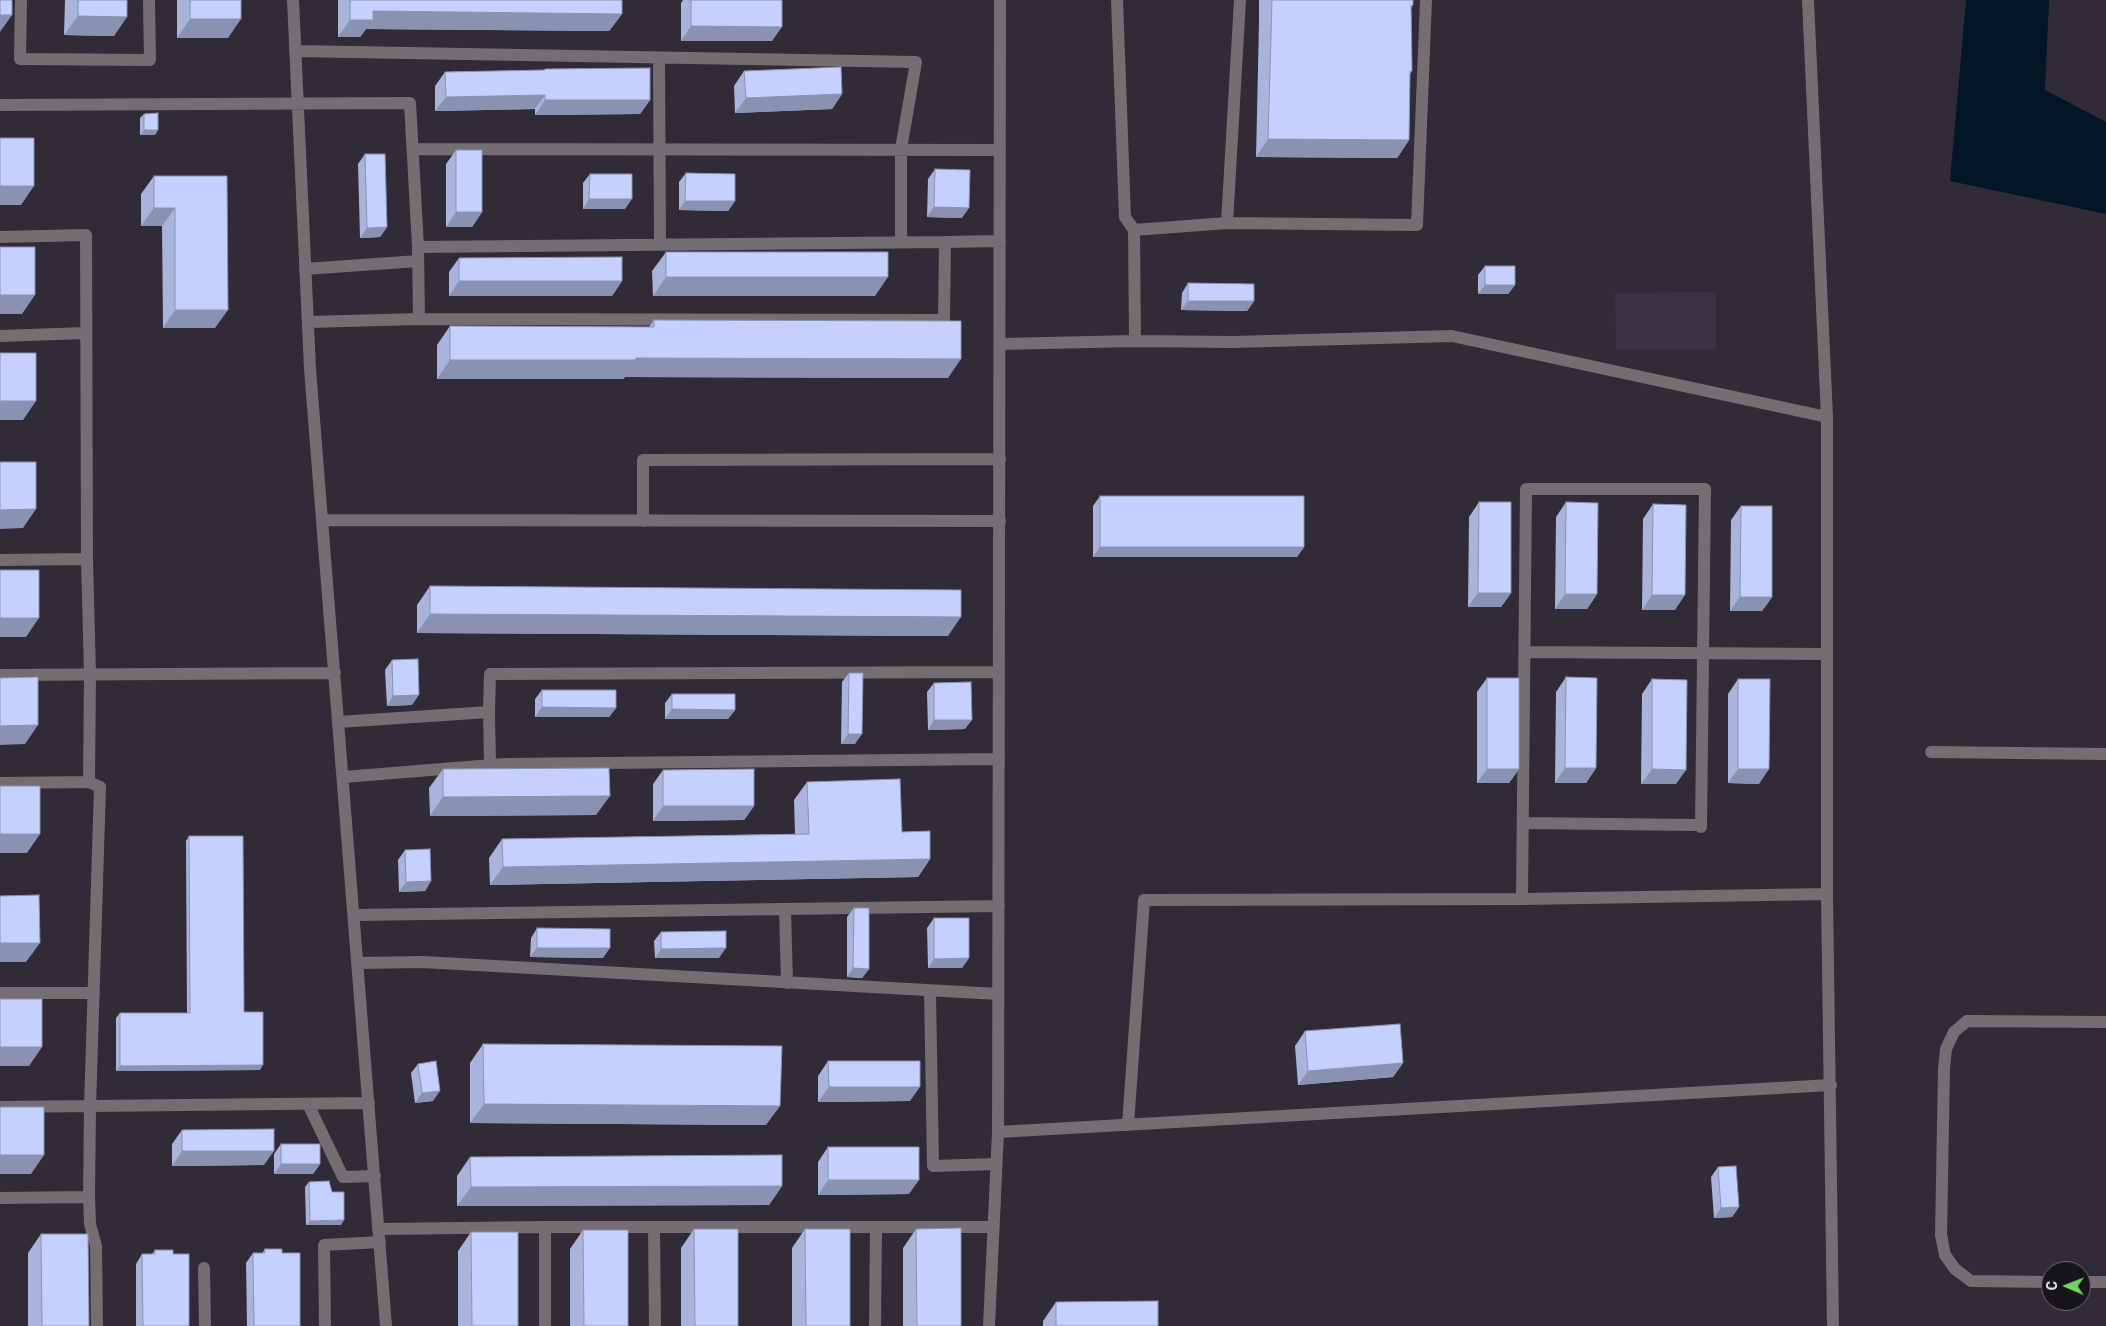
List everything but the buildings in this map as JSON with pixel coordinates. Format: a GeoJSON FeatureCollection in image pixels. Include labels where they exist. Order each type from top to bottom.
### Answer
{"type":"FeatureCollection","features":[{"type":"Feature","properties":{"kind":"street"},"geometry":{"type":"LineString","coordinates":[[21,0],[20,59],[150,60],[149,0]]}},
{"type":"Feature","properties":{"kind":"street"},"geometry":{"type":"LineString","coordinates":[[293,0],[308,322],[386,1326]]}},
{"type":"Feature","properties":{"kind":"street"},"geometry":{"type":"LineString","coordinates":[[989,1326],[998,1132],[1000,0]]}},
{"type":"Feature","properties":{"kind":"street"},"geometry":{"type":"LineString","coordinates":[[1117,0],[1125,217],[1134,230],[1135,341]]}},
{"type":"Feature","properties":{"kind":"street"},"geometry":{"type":"LineString","coordinates":[[1227,224],[1240,0]]}},
{"type":"Feature","properties":{"kind":"street"},"geometry":{"type":"LineString","coordinates":[[1134,230],[1227,224],[1417,224],[1426,0]]}},
{"type":"Feature","properties":{"kind":"street"},"geometry":{"type":"LineString","coordinates":[[1808,0],[1827,417],[1827,894],[1833,1326]]}},
{"type":"Feature","properties":{"kind":"street"},"geometry":{"type":"LineString","coordinates":[[295,51],[916,62],[902,149],[901,242]]}},
{"type":"Feature","properties":{"kind":"street"},"geometry":{"type":"LineString","coordinates":[[660,58],[660,245]]}},
{"type":"Feature","properties":{"kind":"street"},"geometry":{"type":"LineString","coordinates":[[0,105],[297,102],[410,103],[418,247],[419,319]]}},
{"type":"Feature","properties":{"kind":"street"},"geometry":{"type":"LineString","coordinates":[[413,149],[1000,150]]}},
{"type":"Feature","properties":{"kind":"street"},"geometry":{"type":"LineString","coordinates":[[0,237],[86,235],[90,674],[89,782]]}},
{"type":"Feature","properties":{"kind":"street"},"geometry":{"type":"LineString","coordinates":[[418,247],[1000,240]]}},
{"type":"Feature","properties":{"kind":"street"},"geometry":{"type":"LineString","coordinates":[[308,322],[419,319],[944,320],[945,242]]}},
{"type":"Feature","properties":{"kind":"street"},"geometry":{"type":"LineString","coordinates":[[305,268],[418,261]]}},
{"type":"Feature","properties":{"kind":"street"},"geometry":{"type":"LineString","coordinates":[[0,336],[86,333]]}},
{"type":"Feature","properties":{"kind":"street"},"geometry":{"type":"LineString","coordinates":[[1000,344],[1135,341],[1233,342],[1452,336],[1827,417]]}},
{"type":"Feature","properties":{"kind":"street"},"geometry":{"type":"LineString","coordinates":[[643,521],[643,460],[1000,459]]}},
{"type":"Feature","properties":{"kind":"street"},"geometry":{"type":"LineString","coordinates":[[1522,899],[1526,489],[1705,489],[1698,826],[1524,823]]}},
{"type":"Feature","properties":{"kind":"street"},"geometry":{"type":"LineString","coordinates":[[323,520],[1000,522]]}},
{"type":"Feature","properties":{"kind":"street"},"geometry":{"type":"LineString","coordinates":[[0,560],[88,559]]}},
{"type":"Feature","properties":{"kind":"street"},"geometry":{"type":"LineString","coordinates":[[1525,652],[1827,654]]}},
{"type":"Feature","properties":{"kind":"street"},"geometry":{"type":"LineString","coordinates":[[490,766],[490,674],[999,672]]}},
{"type":"Feature","properties":{"kind":"street"},"geometry":{"type":"LineString","coordinates":[[0,675],[335,673]]}},
{"type":"Feature","properties":{"kind":"street"},"geometry":{"type":"LineString","coordinates":[[339,722],[489,712]]}},
{"type":"Feature","properties":{"kind":"street"},"geometry":{"type":"LineString","coordinates":[[1931,752],[2106,754]]}},
{"type":"Feature","properties":{"kind":"street"},"geometry":{"type":"LineString","coordinates":[[344,777],[490,766],[999,759]]}},
{"type":"Feature","properties":{"kind":"street"},"geometry":{"type":"LineString","coordinates":[[0,783],[89,782],[100,787],[89,1197],[90,1224],[96,1246],[97,1326]]}},
{"type":"Feature","properties":{"kind":"street"},"geometry":{"type":"LineString","coordinates":[[1128,1126],[1144,900],[1522,899],[1827,894]]}},
{"type":"Feature","properties":{"kind":"street"},"geometry":{"type":"LineString","coordinates":[[354,915],[999,906]]}},
{"type":"Feature","properties":{"kind":"street"},"geometry":{"type":"LineString","coordinates":[[785,909],[787,983]]}},
{"type":"Feature","properties":{"kind":"street"},"geometry":{"type":"LineString","coordinates":[[358,963],[423,962],[998,994]]}},
{"type":"Feature","properties":{"kind":"street"},"geometry":{"type":"LineString","coordinates":[[930,991],[933,1166],[996,1164]]}},
{"type":"Feature","properties":{"kind":"street"},"geometry":{"type":"LineString","coordinates":[[0,993],[94,993]]}},
{"type":"Feature","properties":{"kind":"street"},"geometry":{"type":"LineString","coordinates":[[2041,1282],[1971,1281],[1955,1269],[1945,1255],[1941,1235],[1946,1049],[1954,1032],[1967,1021],[2106,1022]]}},
{"type":"Feature","properties":{"kind":"street"},"geometry":{"type":"LineString","coordinates":[[998,1132],[1831,1085]]}},
{"type":"Feature","properties":{"kind":"street"},"geometry":{"type":"LineString","coordinates":[[0,1107],[369,1103]]}},
{"type":"Feature","properties":{"kind":"street"},"geometry":{"type":"LineString","coordinates":[[308,1104],[343,1177],[375,1176]]}},
{"type":"Feature","properties":{"kind":"street"},"geometry":{"type":"LineString","coordinates":[[0,1198],[89,1197]]}},
{"type":"Feature","properties":{"kind":"street"},"geometry":{"type":"LineString","coordinates":[[325,1326],[324,1244],[380,1236],[545,1227],[994,1227]]}},
{"type":"Feature","properties":{"kind":"street"},"geometry":{"type":"LineString","coordinates":[[545,1227],[545,1326]]}},
{"type":"Feature","properties":{"kind":"street"},"geometry":{"type":"LineString","coordinates":[[654,1227],[655,1326]]}},
{"type":"Feature","properties":{"kind":"street"},"geometry":{"type":"LineString","coordinates":[[875,1326],[876,1228]]}},
{"type":"Feature","properties":{"kind":"street"},"geometry":{"type":"LineString","coordinates":[[204,1268],[205,1326]]}},
{"type":"Feature","properties":{"kind":"street"},"geometry":{"type":"LineString","coordinates":[[2091,1282],[2106,1282]]}},
{"type":"Feature","properties":{"kind":"shaded area"},"geometry":{"type":"Polygon","coordinates":[[[1716,292],[1716,349],[1616,349],[1615,293],[1716,292]]]}},
{"type":"Feature","properties":{"kind":"water"},"geometry":{"type":"Polygon","coordinates":[[[1966,0],[2049,0],[2045,90],[2106,122],[2106,214],[1950,181],[1966,0]]]}}]}
